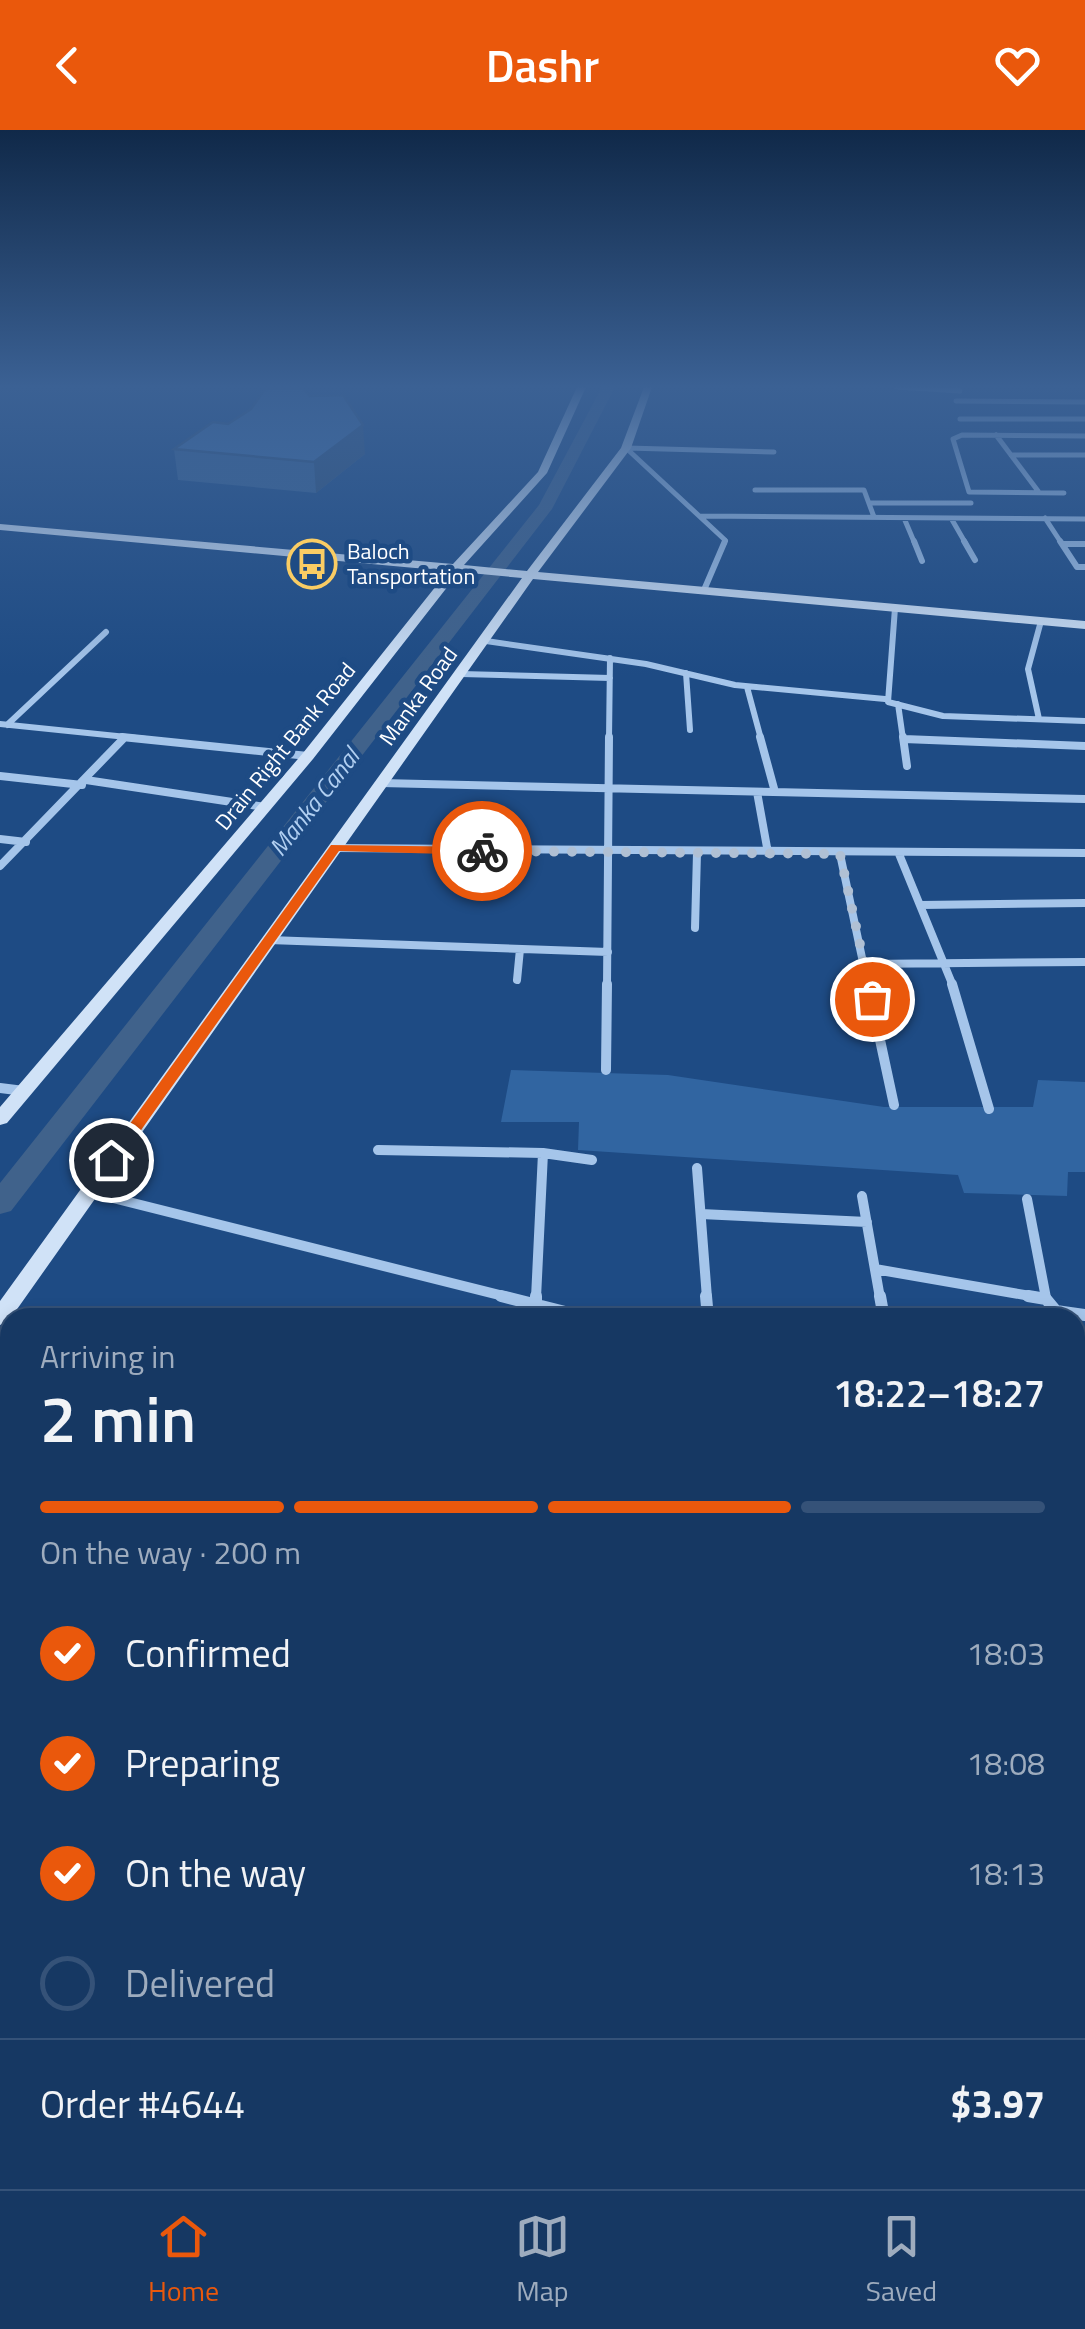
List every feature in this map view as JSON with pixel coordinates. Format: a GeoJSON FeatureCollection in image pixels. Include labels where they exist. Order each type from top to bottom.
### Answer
{"type":"FeatureCollection","features":[{"type":"Feature","properties":{"kind":"main road","name":"Drain Right Bank Road"},"geometry":{"type":"LineString","coordinates":[[0,1119],[308,756],[458,565],[532,483]]}},
{"type":"Feature","properties":{"kind":"main road","name":"Manka Road"},"geometry":{"type":"LineString","coordinates":[[8,1292],[89,1192],[599,483]]}},
{"type":"Feature","properties":{"kind":"main road"},"geometry":{"type":"LineString","coordinates":[[0,527],[1085,624]]}},
{"type":"Feature","properties":{"kind":"street"},"geometry":{"type":"LineString","coordinates":[[664,483],[725,540],[704,590]]}},
{"type":"Feature","properties":{"kind":"street"},"geometry":{"type":"LineString","coordinates":[[967,483],[969,492],[1064,492]]}},
{"type":"Feature","properties":{"kind":"street"},"geometry":{"type":"LineString","coordinates":[[1031,483],[1038,492]]}},
{"type":"Feature","properties":{"kind":"street"},"geometry":{"type":"LineString","coordinates":[[755,490],[864,490],[874,518]]}},
{"type":"Feature","properties":{"kind":"street"},"geometry":{"type":"LineString","coordinates":[[869,504],[972,504]]}},
{"type":"Feature","properties":{"kind":"street"},"geometry":{"type":"LineString","coordinates":[[700,516],[1085,518]]}},
{"type":"Feature","properties":{"kind":"street"},"geometry":{"type":"LineString","coordinates":[[904,518],[922,561]]}},
{"type":"Feature","properties":{"kind":"street"},"geometry":{"type":"LineString","coordinates":[[951,518],[975,560]]}},
{"type":"Feature","properties":{"kind":"street"},"geometry":{"type":"LineString","coordinates":[[1045,518],[1077,567],[1085,567]]}},
{"type":"Feature","properties":{"kind":"street"},"geometry":{"type":"LineString","coordinates":[[1062,544],[1085,544]]}},
{"type":"Feature","properties":{"kind":"street"},"geometry":{"type":"LineString","coordinates":[[885,699],[895,608]]}},
{"type":"Feature","properties":{"kind":"street"},"geometry":{"type":"LineString","coordinates":[[1039,718],[1028,669],[1041,620]]}},
{"type":"Feature","properties":{"kind":"street"},"geometry":{"type":"LineString","coordinates":[[3,724],[106,632]]}},
{"type":"Feature","properties":{"kind":"street"},"geometry":{"type":"LineString","coordinates":[[486,640],[610,658],[748,686],[885,699],[942,716],[1085,722]]}},
{"type":"Feature","properties":{"kind":"street"},"geometry":{"type":"LineString","coordinates":[[606,1070],[610,658]]}},
{"type":"Feature","properties":{"kind":"street"},"geometry":{"type":"LineString","coordinates":[[461,674],[610,678]]}},
{"type":"Feature","properties":{"kind":"street"},"geometry":{"type":"LineString","coordinates":[[686,674],[690,730]]}},
{"type":"Feature","properties":{"kind":"street"},"geometry":{"type":"LineString","coordinates":[[748,686],[774,792]]}},
{"type":"Feature","properties":{"kind":"street"},"geometry":{"type":"LineString","coordinates":[[898,704],[907,766]]}},
{"type":"Feature","properties":{"kind":"street"},"geometry":{"type":"LineString","coordinates":[[3,724],[308,756]]}},
{"type":"Feature","properties":{"kind":"street"},"geometry":{"type":"LineString","coordinates":[[0,866],[124,738]]}},
{"type":"Feature","properties":{"kind":"street"},"geometry":{"type":"LineString","coordinates":[[904,740],[1085,746]]}},
{"type":"Feature","properties":{"kind":"street"},"geometry":{"type":"LineString","coordinates":[[0,776],[84,782],[265,807]]}},
{"type":"Feature","properties":{"kind":"street"},"geometry":{"type":"LineString","coordinates":[[382,783],[1085,799]]}},
{"type":"Feature","properties":{"kind":"street"},"geometry":{"type":"LineString","coordinates":[[758,792],[768,854]]}},
{"type":"Feature","properties":{"kind":"street"},"geometry":{"type":"LineString","coordinates":[[0,839],[26,842]]}},
{"type":"Feature","properties":{"kind":"street"},"geometry":{"type":"LineString","coordinates":[[335,848],[768,854],[1085,853]]}},
{"type":"Feature","properties":{"kind":"street"},"geometry":{"type":"LineString","coordinates":[[695,928],[696,853]]}},
{"type":"Feature","properties":{"kind":"street"},"geometry":{"type":"LineString","coordinates":[[840,854],[894,1105]]}},
{"type":"Feature","properties":{"kind":"street"},"geometry":{"type":"LineString","coordinates":[[899,854],[944,962],[988,1108]]}},
{"type":"Feature","properties":{"kind":"street"},"geometry":{"type":"LineString","coordinates":[[921,905],[1085,903]]}},
{"type":"Feature","properties":{"kind":"street"},"geometry":{"type":"LineString","coordinates":[[269,940],[608,952]]}},
{"type":"Feature","properties":{"kind":"street"},"geometry":{"type":"LineString","coordinates":[[517,980],[520,949]]}},
{"type":"Feature","properties":{"kind":"street"},"geometry":{"type":"LineString","coordinates":[[864,964],[1085,962]]}},
{"type":"Feature","properties":{"kind":"street"},"geometry":{"type":"LineString","coordinates":[[0,1088],[24,1091]]}},
{"type":"Feature","properties":{"kind":"street"},"geometry":{"type":"LineString","coordinates":[[378,1150],[543,1153],[592,1160]]}},
{"type":"Feature","properties":{"kind":"street"},"geometry":{"type":"LineString","coordinates":[[536,1304],[543,1153]]}},
{"type":"Feature","properties":{"kind":"street"},"geometry":{"type":"LineString","coordinates":[[698,1168],[707,1308]]}},
{"type":"Feature","properties":{"kind":"street"},"geometry":{"type":"LineString","coordinates":[[89,1192],[551,1308]]}},
{"type":"Feature","properties":{"kind":"street"},"geometry":{"type":"LineString","coordinates":[[862,1196],[882,1308]]}},
{"type":"Feature","properties":{"kind":"street"},"geometry":{"type":"LineString","coordinates":[[1027,1199],[1046,1298],[1054,1308]]}},
{"type":"Feature","properties":{"kind":"street"},"geometry":{"type":"LineString","coordinates":[[701,1214],[867,1222]]}},
{"type":"Feature","properties":{"kind":"street"},"geometry":{"type":"LineString","coordinates":[[875,1269],[1046,1298]]}},
{"type":"Feature","properties":{"kind":"shaded area"},"geometry":{"type":"Polygon","coordinates":[[[511,1070],[668,1075],[884,1107],[1033,1107],[1038,1080],[1085,1082],[1085,1172],[1068,1172],[1067,1196],[964,1193],[958,1175],[578,1150],[579,1122],[501,1122],[511,1070]]]}},
{"type":"Feature","properties":{"kind":"waterway","name":"Manka Canal"},"geometry":{"type":"LineString","coordinates":[[0,1204],[546,506],[558,483]]}},
{"type":"Feature","properties":{"kind":"way so far"},"geometry":{"type":"LineString","coordinates":[[482,851],[840,854],[872,999]]}},
{"type":"Feature","properties":{"kind":"place","name":"Baloch Tansportation"},"geometry":{"type":"Point","coordinates":[312,564]}},
{"type":"Feature","properties":{"kind":"route"},"geometry":{"type":"LineString","coordinates":[[111,1160],[335,848],[482,851]]}}]}
